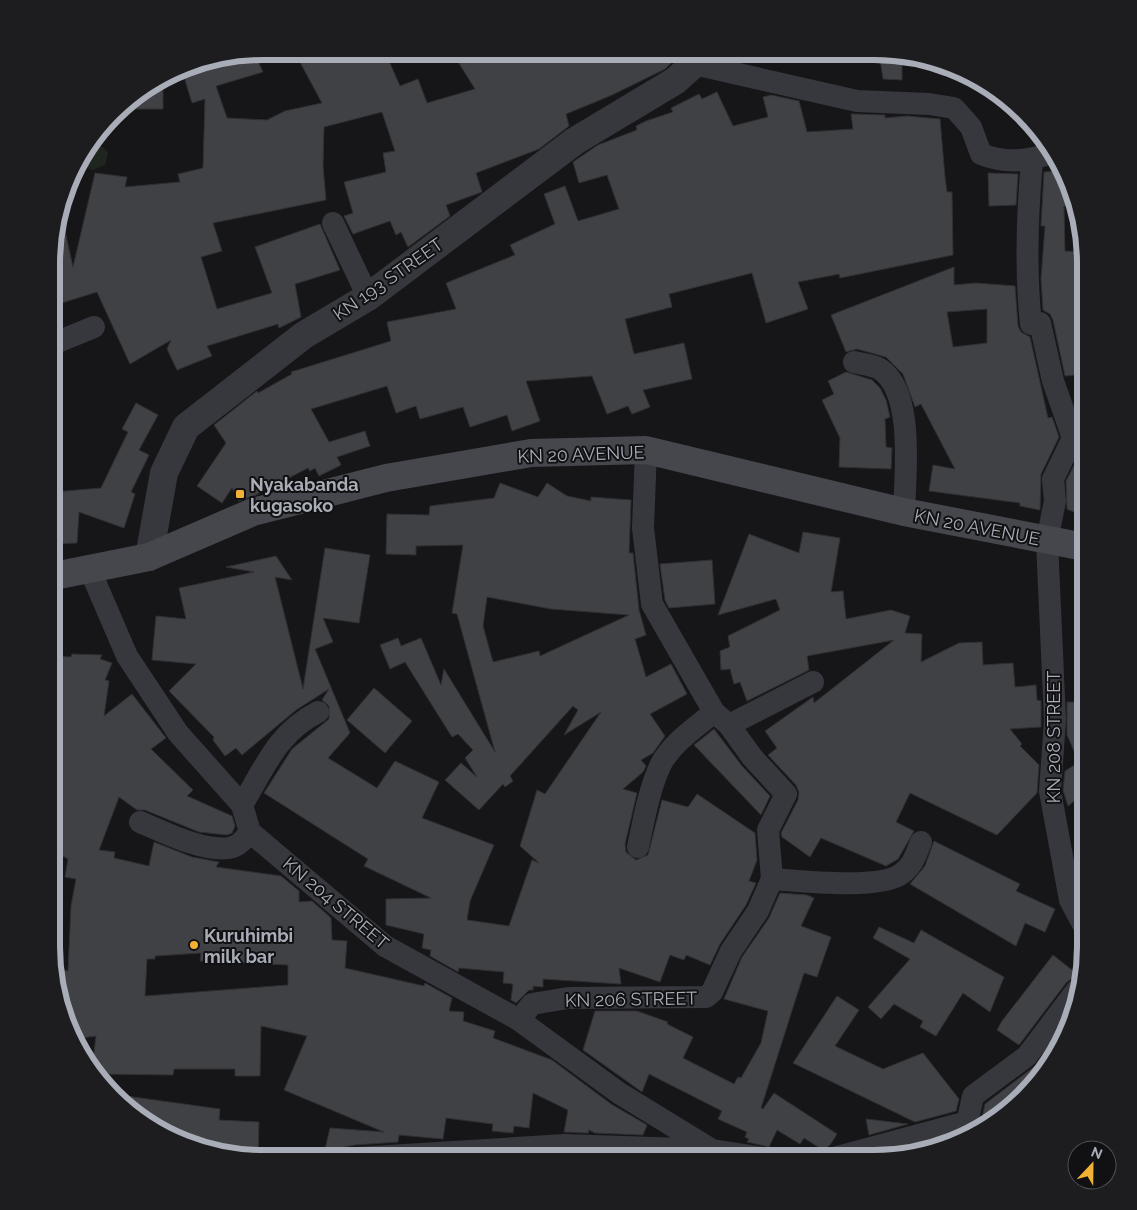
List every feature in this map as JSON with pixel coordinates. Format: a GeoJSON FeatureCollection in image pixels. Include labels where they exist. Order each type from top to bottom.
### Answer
{"type":"FeatureCollection","features":[{"type":"Feature","properties":{"kind":"main road","name":"KN 20 AVENUE"},"geometry":{"type":"LineString","coordinates":[[60,575],[149,558],[253,512],[386,478],[531,453],[646,450],[904,512],[1077,546]]}},
{"type":"Feature","properties":{"kind":"street","name":"KN 193 STREET"},"geometry":{"type":"LineString","coordinates":[[149,558],[164,473],[186,427],[304,335],[368,298],[575,141],[675,81],[695,60]]}},
{"type":"Feature","properties":{"kind":"street"},"geometry":{"type":"LineString","coordinates":[[704,60],[857,102],[929,104],[954,108],[971,127],[981,154],[993,158],[1032,161],[1046,155]]}},
{"type":"Feature","properties":{"kind":"street","name":"KN 208 STREET"},"geometry":{"type":"LineString","coordinates":[[1032,161],[1026,239],[1027,285],[1031,324],[1040,323],[1053,381],[1073,438],[1053,479],[1055,501],[1047,540],[1055,720],[1050,791],[1070,900],[1077,913]]}},
{"type":"Feature","properties":{"kind":"street"},"geometry":{"type":"LineString","coordinates":[[333,223],[368,298]]}},
{"type":"Feature","properties":{"kind":"street"},"geometry":{"type":"LineString","coordinates":[[60,341],[94,327]]}},
{"type":"Feature","properties":{"kind":"street"},"geometry":{"type":"LineString","coordinates":[[854,362],[880,369],[897,387],[906,439],[904,512]]}},
{"type":"Feature","properties":{"kind":"street","name":"KN 206 STREET"},"geometry":{"type":"LineString","coordinates":[[519,1020],[532,1004],[568,998],[706,997],[712,992],[731,951],[758,911],[772,879],[768,830],[786,794],[721,719],[652,604],[644,528],[646,450]]}},
{"type":"Feature","properties":{"kind":"street"},"geometry":{"type":"LineString","coordinates":[[90,570],[127,656],[178,733],[242,805],[250,832],[242,842],[230,848],[203,846],[140,822]]}},
{"type":"Feature","properties":{"kind":"street"},"geometry":{"type":"LineString","coordinates":[[638,846],[648,800],[662,762],[681,739],[721,719],[813,682]]}},
{"type":"Feature","properties":{"kind":"street"},"geometry":{"type":"LineString","coordinates":[[242,805],[281,740],[298,722],[318,712]]}},
{"type":"Feature","properties":{"kind":"street","name":"KN 204 STREET"},"geometry":{"type":"LineString","coordinates":[[250,832],[385,946],[519,1020],[619,1094],[712,1150]]}},
{"type":"Feature","properties":{"kind":"street"},"geometry":{"type":"LineString","coordinates":[[772,879],[838,883],[888,881],[902,874],[912,864],[921,842]]}},
{"type":"Feature","properties":{"kind":"street"},"geometry":{"type":"LineString","coordinates":[[863,1150],[963,1123],[968,1119],[973,1096],[1027,1056],[1070,999]]}},
{"type":"Feature","properties":{"kind":"street"},"geometry":{"type":"LineString","coordinates":[[485,1150],[565,1145],[712,1150]]}},
{"type":"Feature","properties":{"kind":"shaded area"},"geometry":{"type":"Polygon","coordinates":[[[99,144],[108,152],[105,165],[92,170],[85,166],[99,144]]]}},
{"type":"Feature","properties":{"kind":"building"},"geometry":{"type":"Polygon","coordinates":[[[257,60],[263,72],[216,86],[227,118],[267,120],[285,111],[322,103],[299,60],[389,60],[400,86],[418,79],[427,103],[475,89],[457,60],[674,60],[665,69],[612,95],[566,114],[569,126],[539,149],[476,173],[482,192],[446,205],[450,216],[408,247],[401,232],[396,235],[390,221],[353,234],[344,216],[353,213],[344,182],[386,172],[383,153],[395,151],[382,112],[324,127],[323,166],[326,200],[213,223],[222,251],[201,257],[217,309],[272,293],[255,247],[320,224],[340,270],[295,284],[301,317],[279,328],[278,324],[207,346],[212,356],[177,370],[167,349],[171,340],[130,364],[97,292],[60,303],[60,250],[64,225],[73,267],[95,173],[127,177],[125,187],[180,182],[178,174],[203,168],[205,99],[192,103],[184,76],[224,64],[257,60]]]}},
{"type":"Feature","properties":{"kind":"building"},"geometry":{"type":"Polygon","coordinates":[[[880,60],[902,62],[902,80],[883,79],[880,60]]]}},
{"type":"Feature","properties":{"kind":"building"},"geometry":{"type":"Polygon","coordinates":[[[163,86],[163,109],[130,109],[163,86]]]}},
{"type":"Feature","properties":{"kind":"building"},"geometry":{"type":"Polygon","coordinates":[[[717,92],[733,126],[768,117],[763,97],[771,95],[799,101],[807,132],[853,129],[851,114],[885,115],[885,118],[907,116],[940,119],[947,192],[952,192],[953,255],[840,278],[839,274],[798,282],[808,309],[766,323],[752,273],[669,294],[672,307],[625,319],[634,354],[684,343],[692,379],[643,390],[650,407],[632,414],[628,406],[607,414],[592,376],[526,381],[540,421],[512,431],[507,415],[470,427],[463,407],[420,419],[416,406],[396,413],[387,386],[311,409],[329,442],[365,431],[370,446],[337,457],[341,465],[319,476],[315,468],[310,471],[308,468],[281,482],[279,481],[256,495],[239,501],[232,488],[222,503],[197,486],[226,443],[214,425],[257,391],[258,393],[292,374],[291,372],[391,341],[387,322],[456,309],[446,283],[515,255],[510,245],[555,224],[544,194],[565,186],[578,221],[619,209],[607,175],[579,183],[573,162],[598,145],[637,130],[636,126],[646,121],[673,112],[671,108],[699,94],[702,99],[717,92]]]}},
{"type":"Feature","properties":{"kind":"building"},"geometry":{"type":"Polygon","coordinates":[[[1055,171],[1062,186],[1069,207],[1064,206],[1065,251],[1077,252],[1077,375],[1065,376],[1053,320],[1050,314],[1043,310],[1041,279],[1045,226],[1041,226],[1044,172],[1055,171]]]}},
{"type":"Feature","properties":{"kind":"building"},"geometry":{"type":"Polygon","coordinates":[[[988,173],[1018,174],[1016,205],[989,206],[988,173]]]}},
{"type":"Feature","properties":{"kind":"building"},"geometry":{"type":"Polygon","coordinates":[[[954,267],[954,285],[976,283],[1015,286],[1018,326],[1021,332],[1030,337],[1048,418],[1052,417],[1059,437],[1041,474],[1040,510],[1020,506],[1020,503],[929,491],[933,465],[955,469],[921,404],[915,407],[903,374],[886,357],[857,349],[846,352],[831,315],[954,267]],[[987,309],[947,312],[953,347],[987,343],[987,309]]]}},
{"type":"Feature","properties":{"kind":"building"},"geometry":{"type":"Polygon","coordinates":[[[846,372],[872,380],[880,388],[886,400],[890,417],[885,419],[886,447],[892,448],[891,469],[839,467],[840,438],[822,400],[834,394],[828,381],[846,372]]]}},
{"type":"Feature","properties":{"kind":"building"},"geometry":{"type":"Polygon","coordinates":[[[136,403],[158,415],[139,450],[149,455],[131,492],[135,494],[124,528],[79,512],[77,543],[60,544],[60,491],[101,488],[128,432],[122,429],[136,403]]]}},
{"type":"Feature","properties":{"kind":"building"},"geometry":{"type":"Polygon","coordinates":[[[1077,460],[1077,513],[1067,509],[1066,481],[1077,460]]]}},
{"type":"Feature","properties":{"kind":"building"},"geometry":{"type":"Polygon","coordinates":[[[500,483],[538,497],[547,483],[567,496],[591,501],[591,497],[631,500],[629,553],[633,553],[639,610],[646,635],[635,639],[646,677],[671,664],[687,694],[650,714],[665,736],[653,753],[641,760],[646,766],[643,772],[623,789],[637,793],[625,844],[626,852],[636,860],[648,855],[662,800],[688,807],[697,794],[755,833],[757,860],[749,881],[756,883],[746,905],[720,944],[710,965],[686,955],[684,960],[670,955],[660,982],[619,968],[621,984],[543,979],[543,987],[533,986],[533,990],[529,990],[516,1003],[511,1000],[513,984],[503,983],[504,972],[459,968],[458,972],[430,956],[431,950],[422,948],[424,934],[386,925],[386,899],[431,898],[364,866],[368,859],[264,793],[292,749],[329,719],[329,706],[322,700],[329,689],[296,710],[242,755],[236,748],[225,756],[213,740],[214,737],[169,691],[196,664],[152,660],[156,616],[186,619],[179,588],[254,572],[226,567],[276,556],[292,580],[275,577],[303,689],[325,548],[370,555],[359,623],[323,618],[333,642],[315,649],[350,733],[328,758],[377,788],[395,761],[439,782],[422,818],[494,845],[470,901],[467,920],[509,926],[532,860],[539,863],[520,846],[537,790],[545,794],[601,712],[564,735],[578,710],[573,706],[510,776],[513,781],[505,787],[503,784],[479,810],[445,780],[461,763],[477,777],[465,758],[473,750],[458,734],[452,737],[405,662],[390,669],[380,645],[398,638],[401,646],[421,638],[441,685],[444,669],[495,752],[457,614],[452,613],[463,545],[416,546],[416,555],[386,554],[387,514],[429,515],[430,506],[494,498],[500,483]],[[487,597],[483,626],[493,662],[539,651],[540,656],[629,615],[551,609],[487,597]]]}},
{"type":"Feature","properties":{"kind":"building"},"geometry":{"type":"Polygon","coordinates":[[[803,532],[840,538],[831,592],[843,591],[846,619],[891,610],[910,616],[905,633],[922,634],[921,662],[959,643],[982,642],[983,665],[1013,663],[1015,687],[1036,685],[1037,700],[1041,701],[1041,727],[1010,729],[1022,744],[1020,746],[1039,765],[1037,793],[997,835],[910,793],[896,822],[914,831],[898,859],[886,866],[821,838],[810,857],[782,837],[781,833],[798,800],[799,792],[796,785],[768,755],[777,748],[765,731],[813,697],[814,703],[894,640],[807,656],[809,670],[747,701],[740,682],[734,684],[730,669],[721,670],[720,651],[730,647],[728,636],[780,610],[776,599],[718,615],[749,534],[799,553],[803,532]]]}},
{"type":"Feature","properties":{"kind":"building"},"geometry":{"type":"Polygon","coordinates":[[[712,560],[715,604],[669,608],[665,600],[660,564],[712,560]]]}},
{"type":"Feature","properties":{"kind":"building"},"geometry":{"type":"Polygon","coordinates":[[[72,654],[102,655],[100,659],[112,663],[105,680],[109,681],[104,716],[132,694],[166,738],[151,749],[193,790],[187,796],[232,816],[235,826],[232,833],[227,835],[199,832],[145,810],[137,810],[119,797],[99,850],[115,852],[114,858],[149,866],[154,842],[192,857],[219,862],[216,867],[281,876],[299,891],[299,902],[312,901],[331,918],[332,940],[347,941],[345,968],[424,986],[425,983],[452,998],[449,1011],[464,1012],[463,1021],[495,1031],[493,1038],[552,1060],[611,1104],[647,1125],[643,1135],[595,1133],[589,1130],[588,1133],[564,1132],[568,1110],[533,1093],[529,1128],[514,1126],[513,1133],[492,1131],[493,1124],[446,1118],[443,1139],[399,1135],[398,1142],[355,1145],[344,1147],[344,1150],[325,1149],[330,1128],[384,1132],[284,1090],[307,1036],[261,1026],[260,1076],[235,1076],[235,1069],[174,1069],[173,1075],[105,1074],[93,1059],[96,1036],[82,1038],[75,1024],[67,999],[61,970],[68,971],[71,906],[76,879],[65,877],[68,859],[60,854],[60,656],[71,657],[72,654]],[[201,953],[155,956],[155,959],[147,959],[145,996],[288,985],[288,965],[200,961],[201,953]]]}},
{"type":"Feature","properties":{"kind":"building"},"geometry":{"type":"Polygon","coordinates":[[[374,688],[412,721],[385,753],[347,720],[374,688]]]}},
{"type":"Feature","properties":{"kind":"building"},"geometry":{"type":"Polygon","coordinates":[[[1067,702],[1077,702],[1077,758],[1067,735],[1067,702]]]}},
{"type":"Feature","properties":{"kind":"building"},"geometry":{"type":"Polygon","coordinates":[[[714,729],[742,766],[770,796],[761,815],[694,745],[714,729]]]}},
{"type":"Feature","properties":{"kind":"building"},"geometry":{"type":"Polygon","coordinates":[[[1077,763],[1077,799],[1068,806],[1063,790],[1065,771],[1077,763]]]}},
{"type":"Feature","properties":{"kind":"building"},"geometry":{"type":"Polygon","coordinates":[[[934,841],[1020,884],[1016,891],[1055,909],[1045,932],[1025,923],[1016,946],[910,884],[925,866],[934,841]]]}},
{"type":"Feature","properties":{"kind":"building"},"geometry":{"type":"Polygon","coordinates":[[[780,893],[807,895],[814,898],[801,926],[831,937],[817,977],[804,973],[761,1108],[763,1109],[774,1093],[837,1134],[830,1145],[823,1150],[804,1138],[800,1144],[777,1130],[769,1147],[747,1142],[749,1139],[745,1137],[747,1132],[718,1119],[722,1111],[649,1074],[642,1092],[583,1050],[595,1011],[637,1011],[668,1022],[667,1024],[693,1037],[683,1058],[734,1084],[738,1077],[741,1078],[761,1043],[768,1011],[724,999],[742,957],[769,918],[780,893]]]}},
{"type":"Feature","properties":{"kind":"building"},"geometry":{"type":"Polygon","coordinates":[[[879,927],[914,943],[921,930],[1004,977],[990,1012],[963,993],[936,1036],[920,1027],[923,1021],[894,1004],[881,1019],[868,1007],[910,959],[873,938],[879,927]]]}},
{"type":"Feature","properties":{"kind":"building"},"geometry":{"type":"Polygon","coordinates":[[[1053,955],[1075,972],[1075,976],[1066,983],[1019,1045],[997,1030],[1053,955]]]}},
{"type":"Feature","properties":{"kind":"building"},"geometry":{"type":"Polygon","coordinates":[[[837,996],[859,1010],[835,1046],[883,1069],[923,1053],[959,1099],[956,1111],[915,1122],[793,1063],[837,996]]]}},
{"type":"Feature","properties":{"kind":"building"},"geometry":{"type":"Polygon","coordinates":[[[1039,1065],[1027,1081],[1008,1100],[982,1119],[985,1104],[1039,1065]]]}},
{"type":"Feature","properties":{"kind":"building"},"geometry":{"type":"Polygon","coordinates":[[[125,1096],[220,1109],[219,1120],[259,1122],[258,1150],[224,1146],[186,1135],[173,1129],[150,1116],[125,1096]]]}},
{"type":"Feature","properties":{"kind":"building"},"geometry":{"type":"Polygon","coordinates":[[[866,1119],[908,1124],[869,1135],[866,1119]]]}},
{"type":"Feature","properties":{"kind":"place","name":"Nyakabanda kugasoko"},"geometry":{"type":"Point","coordinates":[240,494]}},
{"type":"Feature","properties":{"kind":"place","name":"Kuruhimbi milk bar"},"geometry":{"type":"Point","coordinates":[194,945]}}]}
